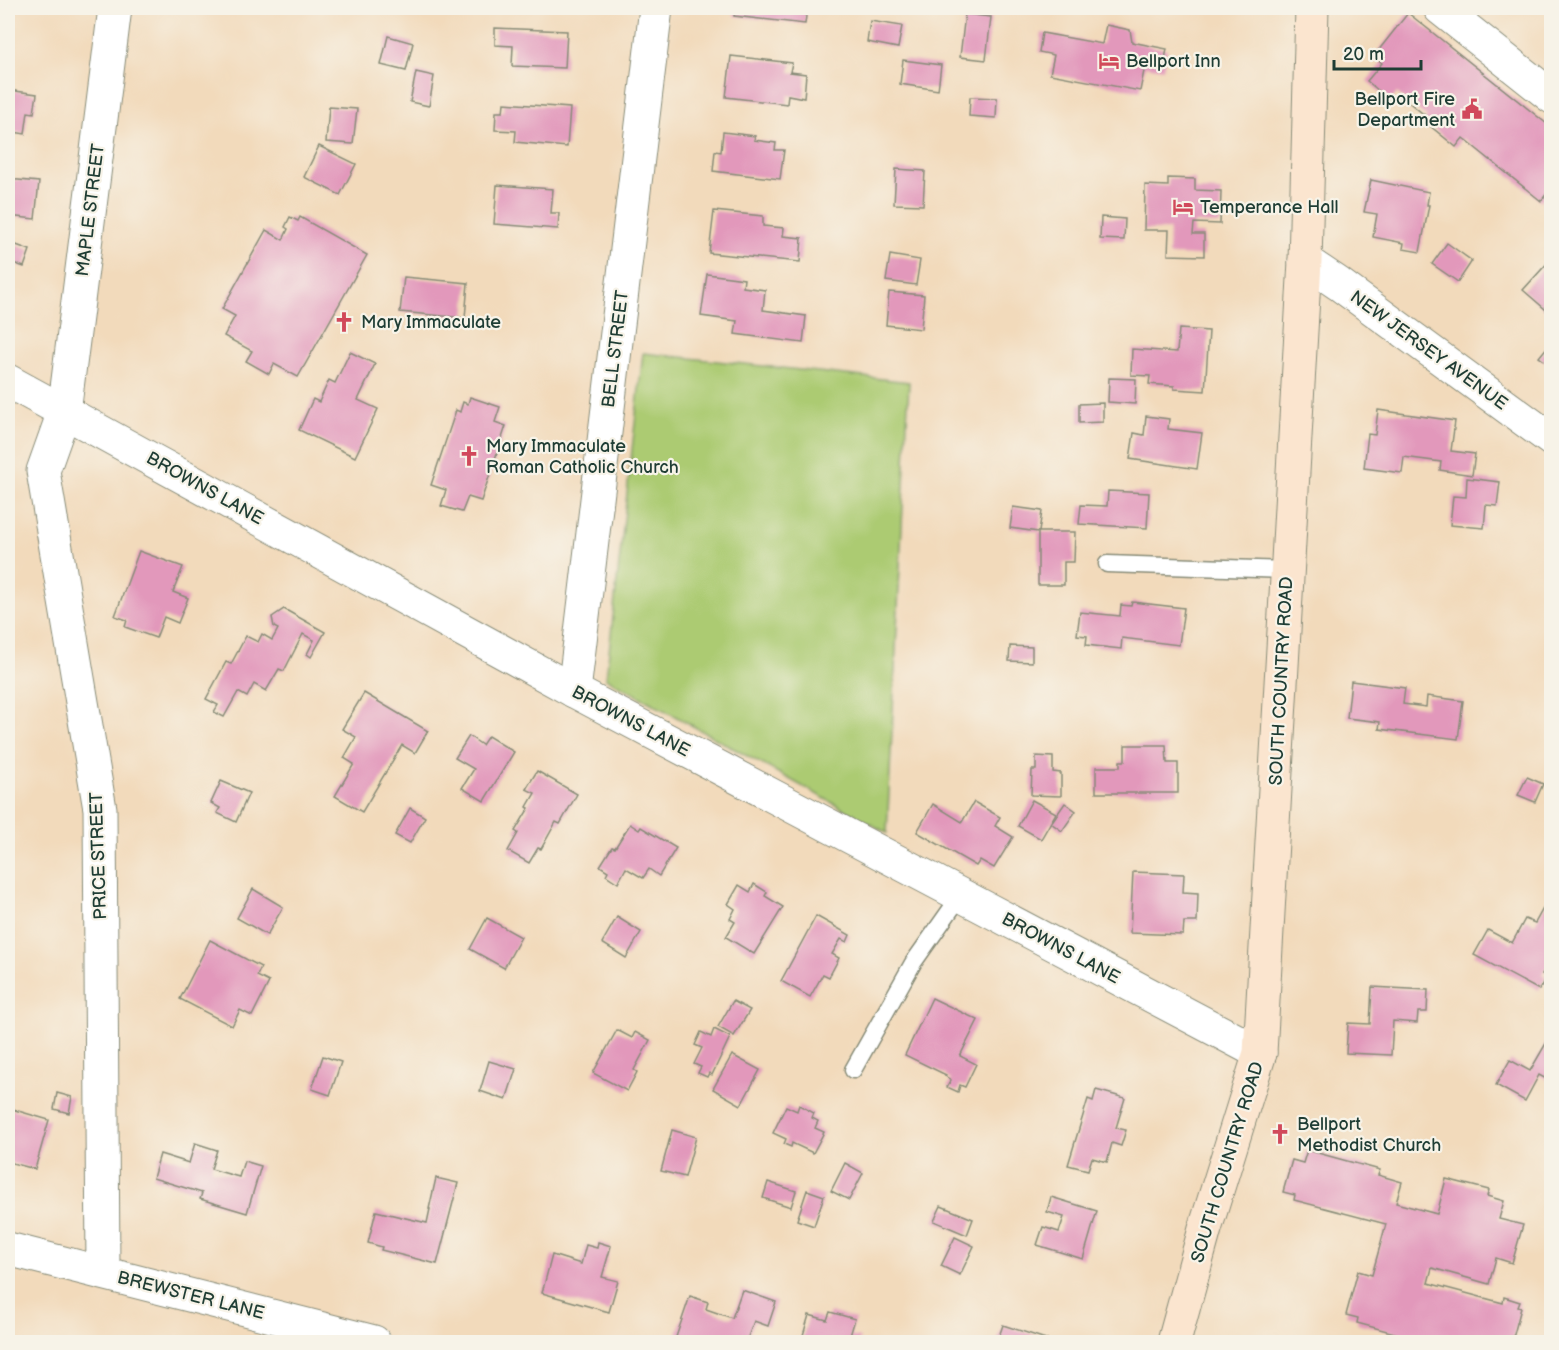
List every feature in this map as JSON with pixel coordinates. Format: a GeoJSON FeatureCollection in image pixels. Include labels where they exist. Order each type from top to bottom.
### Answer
{"type":"FeatureCollection","features":[{"type":"Feature","properties":{"kind":"main road","name":"SOUTH COUNTRY ROAD"},"geometry":{"type":"LineString","coordinates":[[1174,1342],[1205,1229],[1260,1053],[1305,261],[1312,8]]}},
{"type":"Feature","properties":{"kind":"street","name":"MAPLE STREET"},"geometry":{"type":"LineString","coordinates":[[64,411],[116,8]]}},
{"type":"Feature","properties":{"kind":"street","name":"BELL STREET"},"geometry":{"type":"LineString","coordinates":[[574,691],[656,8]]}},
{"type":"Feature","properties":{"kind":"street"},"geometry":{"type":"LineString","coordinates":[[1440,8],[1551,97]]}},
{"type":"Feature","properties":{"kind":"street","name":"NEW JERSEY AVENUE"},"geometry":{"type":"LineString","coordinates":[[1305,261],[1551,440]]}},
{"type":"Feature","properties":{"kind":"street","name":"BROWNS LANE"},"geometry":{"type":"LineString","coordinates":[[8,381],[574,691],[1260,1053]]}},
{"type":"Feature","properties":{"kind":"street","name":"PRICE STREET"},"geometry":{"type":"LineString","coordinates":[[64,411],[43,471],[100,809],[103,1272]]}},
{"type":"Feature","properties":{"kind":"street","name":"BREWSTER LANE"},"geometry":{"type":"LineString","coordinates":[[8,1249],[374,1342]]}},
{"type":"Feature","properties":{"kind":"lane"},"geometry":{"type":"LineString","coordinates":[[1107,564],[1287,570]]}},
{"type":"Feature","properties":{"kind":"lane"},"geometry":{"type":"LineString","coordinates":[[853,1070],[914,963],[961,895]]}},
{"type":"Feature","properties":{"kind":"green space"},"geometry":{"type":"Polygon","coordinates":[[[643,353],[909,382],[887,833],[606,678],[643,353]]]}},
{"type":"Feature","properties":{"kind":"building"},"geometry":{"type":"Polygon","coordinates":[[[735,8],[807,8],[805,24],[734,16],[735,8]]]}},
{"type":"Feature","properties":{"kind":"building","name":"Bellport Fire Department"},"geometry":{"type":"Polygon","coordinates":[[[1408,13],[1552,128],[1552,187],[1541,201],[1463,138],[1456,147],[1424,121],[1427,117],[1397,93],[1391,101],[1367,81],[1382,63],[1374,56],[1408,13]]]}},
{"type":"Feature","properties":{"kind":"building"},"geometry":{"type":"Polygon","coordinates":[[[965,14],[991,17],[986,60],[960,57],[965,14]]]}},
{"type":"Feature","properties":{"kind":"building"},"geometry":{"type":"Polygon","coordinates":[[[870,21],[902,26],[898,48],[867,42],[870,21]]]}},
{"type":"Feature","properties":{"kind":"building","name":"Bellport Inn"},"geometry":{"type":"Polygon","coordinates":[[[1106,25],[1130,30],[1132,42],[1167,49],[1163,69],[1145,66],[1140,91],[1050,74],[1054,55],[1039,52],[1042,33],[1102,44],[1106,25]]]}},
{"type":"Feature","properties":{"kind":"building"},"geometry":{"type":"Polygon","coordinates":[[[495,28],[567,31],[565,68],[512,66],[513,46],[495,45],[495,28]]]}},
{"type":"Feature","properties":{"kind":"building"},"geometry":{"type":"Polygon","coordinates":[[[388,36],[413,43],[406,71],[381,65],[388,36]]]}},
{"type":"Feature","properties":{"kind":"building"},"geometry":{"type":"Polygon","coordinates":[[[731,56],[792,63],[790,72],[806,74],[804,98],[788,95],[787,104],[726,97],[731,56]]]}},
{"type":"Feature","properties":{"kind":"building"},"geometry":{"type":"Polygon","coordinates":[[[903,60],[941,65],[938,90],[900,84],[903,60]]]}},
{"type":"Feature","properties":{"kind":"building"},"geometry":{"type":"Polygon","coordinates":[[[416,72],[434,76],[429,106],[410,102],[416,72]]]}},
{"type":"Feature","properties":{"kind":"building"},"geometry":{"type":"Polygon","coordinates":[[[8,90],[37,94],[34,113],[28,112],[25,134],[8,131],[8,90]]]}},
{"type":"Feature","properties":{"kind":"building"},"geometry":{"type":"Polygon","coordinates":[[[970,97],[997,98],[996,118],[969,116],[970,97]]]}},
{"type":"Feature","properties":{"kind":"building"},"geometry":{"type":"Polygon","coordinates":[[[504,103],[570,108],[567,147],[515,142],[516,131],[495,130],[496,112],[503,112],[504,103]]]}},
{"type":"Feature","properties":{"kind":"building"},"geometry":{"type":"Polygon","coordinates":[[[329,107],[357,109],[353,144],[326,142],[329,107]]]}},
{"type":"Feature","properties":{"kind":"building"},"geometry":{"type":"Polygon","coordinates":[[[723,132],[755,136],[754,140],[776,143],[775,150],[784,150],[780,179],[713,171],[715,151],[721,152],[723,132]]]}},
{"type":"Feature","properties":{"kind":"building"},"geometry":{"type":"Polygon","coordinates":[[[319,146],[356,164],[340,195],[304,177],[319,146]]]}},
{"type":"Feature","properties":{"kind":"building"},"geometry":{"type":"Polygon","coordinates":[[[896,169],[925,171],[923,205],[894,204],[896,169]]]}},
{"type":"Feature","properties":{"kind":"building","name":"Temperance Hall"},"geometry":{"type":"Polygon","coordinates":[[[1168,178],[1195,179],[1195,190],[1221,191],[1220,224],[1194,223],[1193,234],[1204,234],[1204,256],[1168,255],[1169,230],[1144,230],[1145,185],[1168,186],[1168,178]]]}},
{"type":"Feature","properties":{"kind":"building"},"geometry":{"type":"Polygon","coordinates":[[[8,179],[39,182],[35,219],[8,216],[8,179]]]}},
{"type":"Feature","properties":{"kind":"building"},"geometry":{"type":"Polygon","coordinates":[[[1371,180],[1429,192],[1427,205],[1429,205],[1420,252],[1403,249],[1404,243],[1373,237],[1377,214],[1364,212],[1371,180]]]}},
{"type":"Feature","properties":{"kind":"building"},"geometry":{"type":"Polygon","coordinates":[[[497,185],[553,189],[551,213],[559,213],[558,229],[494,224],[497,185]]]}},
{"type":"Feature","properties":{"kind":"building"},"geometry":{"type":"Polygon","coordinates":[[[714,211],[763,216],[763,226],[784,228],[783,236],[802,238],[800,262],[709,253],[714,211]]]}},
{"type":"Feature","properties":{"kind":"building"},"geometry":{"type":"Polygon","coordinates":[[[290,217],[298,221],[300,217],[367,255],[298,377],[274,364],[269,374],[246,361],[252,351],[224,336],[235,316],[222,309],[266,230],[283,240],[288,229],[285,227],[290,217]]]}},
{"type":"Feature","properties":{"kind":"building"},"geometry":{"type":"Polygon","coordinates":[[[1101,217],[1125,219],[1124,240],[1100,239],[1101,217]]]}},
{"type":"Feature","properties":{"kind":"building"},"geometry":{"type":"Polygon","coordinates":[[[8,242],[30,250],[24,267],[8,261],[8,242]]]}},
{"type":"Feature","properties":{"kind":"building"},"geometry":{"type":"Polygon","coordinates":[[[1447,243],[1472,261],[1458,282],[1432,264],[1447,243]]]}},
{"type":"Feature","properties":{"kind":"building"},"geometry":{"type":"Polygon","coordinates":[[[890,255],[920,260],[916,285],[886,281],[890,255]]]}},
{"type":"Feature","properties":{"kind":"building"},"geometry":{"type":"Polygon","coordinates":[[[1552,258],[1552,315],[1523,290],[1552,258]]]}},
{"type":"Feature","properties":{"kind":"building"},"geometry":{"type":"Polygon","coordinates":[[[707,274],[744,279],[743,287],[765,290],[763,310],[806,316],[803,343],[735,334],[737,321],[701,316],[707,274]]]}},
{"type":"Feature","properties":{"kind":"building"},"geometry":{"type":"Polygon","coordinates":[[[404,277],[468,283],[465,318],[400,312],[404,277]]]}},
{"type":"Feature","properties":{"kind":"building"},"geometry":{"type":"Polygon","coordinates":[[[889,292],[924,295],[921,329],[886,325],[889,292]]]}},
{"type":"Feature","properties":{"kind":"building"},"geometry":{"type":"Polygon","coordinates":[[[1179,329],[1209,331],[1205,391],[1174,389],[1174,386],[1149,384],[1150,376],[1131,375],[1132,349],[1177,352],[1179,329]]]}},
{"type":"Feature","properties":{"kind":"building"},"geometry":{"type":"Polygon","coordinates":[[[1552,341],[1552,366],[1539,357],[1552,341]]]}},
{"type":"Feature","properties":{"kind":"building"},"geometry":{"type":"Polygon","coordinates":[[[350,352],[375,364],[358,400],[378,409],[355,457],[299,430],[313,399],[319,402],[329,380],[335,383],[350,352]]]}},
{"type":"Feature","properties":{"kind":"building"},"geometry":{"type":"Polygon","coordinates":[[[1109,378],[1136,379],[1135,404],[1108,402],[1109,378]]]}},
{"type":"Feature","properties":{"kind":"building","name":"Mary Immaculate Roman Catholic Church"},"geometry":{"type":"Polygon","coordinates":[[[470,397],[500,407],[495,422],[506,426],[481,501],[468,497],[462,512],[441,506],[446,490],[431,485],[456,410],[460,412],[463,402],[468,404],[470,397]]]}},
{"type":"Feature","properties":{"kind":"building"},"geometry":{"type":"Polygon","coordinates":[[[1103,403],[1103,422],[1079,423],[1079,404],[1103,403]]]}},
{"type":"Feature","properties":{"kind":"building"},"geometry":{"type":"Polygon","coordinates":[[[1378,410],[1455,421],[1451,451],[1475,454],[1472,475],[1440,470],[1441,462],[1404,457],[1402,473],[1364,468],[1368,434],[1375,435],[1378,410]]]}},
{"type":"Feature","properties":{"kind":"building"},"geometry":{"type":"Polygon","coordinates":[[[1146,416],[1169,419],[1168,429],[1202,433],[1197,469],[1130,459],[1134,433],[1144,435],[1146,416]]]}},
{"type":"Feature","properties":{"kind":"building"},"geometry":{"type":"Polygon","coordinates":[[[1467,478],[1500,482],[1497,506],[1486,505],[1484,528],[1450,525],[1453,496],[1466,497],[1467,478]]]}},
{"type":"Feature","properties":{"kind":"building"},"geometry":{"type":"Polygon","coordinates":[[[1108,491],[1149,493],[1147,528],[1079,524],[1081,505],[1107,506],[1108,491]]]}},
{"type":"Feature","properties":{"kind":"building"},"geometry":{"type":"Polygon","coordinates":[[[1013,507],[1042,511],[1039,532],[1075,532],[1074,562],[1064,562],[1064,585],[1038,585],[1038,532],[1010,528],[1013,507]]]}},
{"type":"Feature","properties":{"kind":"building"},"geometry":{"type":"Polygon","coordinates":[[[139,551],[183,567],[173,592],[188,598],[178,623],[164,617],[156,638],[125,627],[127,620],[115,616],[139,551]]]}},
{"type":"Feature","properties":{"kind":"building"},"geometry":{"type":"Polygon","coordinates":[[[1132,602],[1184,608],[1179,645],[1122,638],[1121,649],[1086,645],[1087,636],[1077,635],[1080,612],[1120,616],[1121,605],[1131,606],[1132,602]]]}},
{"type":"Feature","properties":{"kind":"building"},"geometry":{"type":"Polygon","coordinates":[[[284,609],[325,632],[311,657],[307,654],[314,640],[303,634],[284,671],[279,669],[266,691],[254,684],[247,697],[238,692],[224,717],[214,712],[218,705],[206,699],[226,662],[231,664],[246,636],[258,642],[262,634],[272,640],[278,629],[274,627],[272,617],[284,609]]]}},
{"type":"Feature","properties":{"kind":"building"},"geometry":{"type":"Polygon","coordinates":[[[1010,646],[1032,647],[1032,662],[1009,661],[1010,646]]]}},
{"type":"Feature","properties":{"kind":"building"},"geometry":{"type":"Polygon","coordinates":[[[1351,681],[1405,688],[1403,704],[1426,707],[1427,696],[1463,701],[1458,739],[1379,729],[1380,722],[1347,718],[1351,681]]]}},
{"type":"Feature","properties":{"kind":"building"},"geometry":{"type":"Polygon","coordinates":[[[364,693],[428,731],[415,753],[402,745],[362,812],[335,796],[354,764],[344,758],[356,737],[342,729],[364,693]]]}},
{"type":"Feature","properties":{"kind":"building"},"geometry":{"type":"Polygon","coordinates":[[[469,736],[482,745],[488,736],[514,752],[484,801],[462,788],[474,769],[455,758],[469,736]]]}},
{"type":"Feature","properties":{"kind":"building"},"geometry":{"type":"Polygon","coordinates":[[[1125,745],[1166,745],[1167,763],[1178,763],[1178,793],[1096,793],[1096,767],[1120,767],[1120,761],[1125,761],[1125,745]]]}},
{"type":"Feature","properties":{"kind":"building"},"geometry":{"type":"Polygon","coordinates":[[[1036,756],[1053,757],[1053,772],[1061,773],[1061,796],[1031,795],[1032,770],[1036,770],[1036,756]]]}},
{"type":"Feature","properties":{"kind":"building"},"geometry":{"type":"Polygon","coordinates":[[[537,771],[577,794],[560,824],[556,822],[541,849],[538,848],[529,863],[508,851],[518,833],[515,831],[535,793],[526,789],[537,771]]]}},
{"type":"Feature","properties":{"kind":"building"},"geometry":{"type":"Polygon","coordinates":[[[1527,777],[1543,784],[1535,802],[1518,795],[1527,777]]]}},
{"type":"Feature","properties":{"kind":"building"},"geometry":{"type":"Polygon","coordinates":[[[221,781],[249,793],[236,822],[217,813],[220,808],[211,803],[221,781]]]}},
{"type":"Feature","properties":{"kind":"building"},"geometry":{"type":"Polygon","coordinates":[[[1032,800],[1056,813],[1041,839],[1018,826],[1032,800]]]}},
{"type":"Feature","properties":{"kind":"building"},"geometry":{"type":"Polygon","coordinates":[[[974,802],[1000,817],[995,826],[1013,837],[994,868],[980,860],[976,866],[917,832],[933,804],[962,822],[974,802]]]}},
{"type":"Feature","properties":{"kind":"building"},"geometry":{"type":"Polygon","coordinates":[[[1065,803],[1076,811],[1062,831],[1051,823],[1065,803]]]}},
{"type":"Feature","properties":{"kind":"building"},"geometry":{"type":"Polygon","coordinates":[[[410,808],[425,817],[410,843],[395,835],[410,808]]]}},
{"type":"Feature","properties":{"kind":"building"},"geometry":{"type":"Polygon","coordinates":[[[630,824],[639,830],[641,827],[676,848],[659,876],[649,869],[643,878],[626,868],[618,883],[606,875],[608,871],[600,866],[630,824]]]}},
{"type":"Feature","properties":{"kind":"building"},"geometry":{"type":"Polygon","coordinates":[[[1133,872],[1184,874],[1183,892],[1198,893],[1197,922],[1184,922],[1183,935],[1130,933],[1133,872]]]}},
{"type":"Feature","properties":{"kind":"building"},"geometry":{"type":"Polygon","coordinates":[[[754,884],[767,892],[765,896],[783,907],[754,954],[726,937],[735,922],[730,919],[735,909],[728,904],[739,885],[750,892],[754,884]]]}},
{"type":"Feature","properties":{"kind":"building"},"geometry":{"type":"Polygon","coordinates":[[[253,889],[283,907],[267,935],[237,918],[253,889]]]}},
{"type":"Feature","properties":{"kind":"building"},"geometry":{"type":"Polygon","coordinates":[[[1545,905],[1552,908],[1552,958],[1542,974],[1546,977],[1539,990],[1474,955],[1488,930],[1512,943],[1525,919],[1535,923],[1545,905]]]}},
{"type":"Feature","properties":{"kind":"building"},"geometry":{"type":"Polygon","coordinates":[[[816,916],[850,935],[847,942],[841,939],[832,954],[839,958],[829,977],[823,974],[810,997],[781,981],[816,916]]]}},
{"type":"Feature","properties":{"kind":"building"},"geometry":{"type":"Polygon","coordinates":[[[617,917],[641,932],[626,958],[602,943],[617,917]]]}},
{"type":"Feature","properties":{"kind":"building"},"geometry":{"type":"Polygon","coordinates":[[[487,918],[521,937],[504,968],[470,949],[487,918]]]}},
{"type":"Feature","properties":{"kind":"building"},"geometry":{"type":"Polygon","coordinates":[[[210,940],[261,967],[257,976],[269,982],[252,1016],[240,1010],[232,1026],[180,999],[210,940]]]}},
{"type":"Feature","properties":{"kind":"building"},"geometry":{"type":"Polygon","coordinates":[[[1372,987],[1428,990],[1427,1012],[1418,1012],[1417,1023],[1393,1021],[1391,1055],[1346,1053],[1348,1023],[1370,1024],[1372,987]]]}},
{"type":"Feature","properties":{"kind":"building"},"geometry":{"type":"Polygon","coordinates":[[[932,998],[978,1020],[960,1056],[976,1064],[965,1087],[960,1085],[958,1092],[947,1087],[951,1080],[946,1075],[905,1055],[932,998]]]}},
{"type":"Feature","properties":{"kind":"building"},"geometry":{"type":"Polygon","coordinates":[[[733,1001],[750,1010],[734,1036],[718,1027],[733,1001]]]}},
{"type":"Feature","properties":{"kind":"building"},"geometry":{"type":"Polygon","coordinates":[[[714,1029],[730,1037],[712,1075],[709,1073],[707,1077],[698,1073],[701,1067],[694,1064],[702,1048],[695,1045],[701,1032],[711,1037],[714,1029]]]}},
{"type":"Feature","properties":{"kind":"building"},"geometry":{"type":"Polygon","coordinates":[[[617,1030],[632,1038],[635,1032],[650,1040],[634,1070],[637,1072],[627,1091],[593,1073],[617,1030]]]}},
{"type":"Feature","properties":{"kind":"building"},"geometry":{"type":"Polygon","coordinates":[[[1552,1033],[1552,1082],[1539,1075],[1525,1101],[1496,1085],[1510,1060],[1530,1071],[1552,1033]]]}},
{"type":"Feature","properties":{"kind":"building"},"geometry":{"type":"Polygon","coordinates":[[[732,1055],[760,1070],[741,1105],[713,1089],[732,1055]]]}},
{"type":"Feature","properties":{"kind":"building"},"geometry":{"type":"Polygon","coordinates":[[[323,1056],[341,1062],[330,1095],[312,1089],[323,1056]]]}},
{"type":"Feature","properties":{"kind":"building"},"geometry":{"type":"Polygon","coordinates":[[[489,1061],[516,1069],[506,1100],[480,1091],[489,1061]]]}},
{"type":"Feature","properties":{"kind":"building"},"geometry":{"type":"Polygon","coordinates":[[[1096,1090],[1125,1098],[1116,1128],[1126,1130],[1121,1146],[1112,1143],[1107,1162],[1092,1158],[1088,1170],[1068,1165],[1088,1099],[1093,1101],[1096,1090]]]}},
{"type":"Feature","properties":{"kind":"building"},"geometry":{"type":"Polygon","coordinates":[[[57,1093],[72,1097],[69,1113],[54,1109],[57,1093]]]}},
{"type":"Feature","properties":{"kind":"building"},"geometry":{"type":"Polygon","coordinates":[[[799,1105],[814,1113],[812,1118],[818,1121],[815,1128],[824,1132],[813,1153],[792,1143],[791,1147],[784,1144],[786,1139],[773,1133],[786,1106],[797,1111],[799,1105]]]}},
{"type":"Feature","properties":{"kind":"building"},"geometry":{"type":"Polygon","coordinates":[[[8,1108],[49,1120],[35,1169],[8,1162],[8,1108]]]}},
{"type":"Feature","properties":{"kind":"building"},"geometry":{"type":"Polygon","coordinates":[[[672,1130],[696,1137],[685,1177],[661,1171],[672,1130]]]}},
{"type":"Feature","properties":{"kind":"building"},"geometry":{"type":"Polygon","coordinates":[[[195,1143],[217,1150],[211,1169],[239,1177],[244,1161],[261,1166],[247,1213],[200,1199],[202,1193],[153,1178],[160,1154],[189,1163],[195,1143]]]}},
{"type":"Feature","properties":{"kind":"building"},"geometry":{"type":"Polygon","coordinates":[[[1307,1150],[1380,1170],[1378,1175],[1402,1182],[1396,1203],[1437,1214],[1446,1179],[1489,1190],[1487,1196],[1504,1201],[1499,1219],[1523,1225],[1512,1263],[1496,1258],[1489,1284],[1432,1268],[1428,1283],[1503,1303],[1504,1297],[1520,1302],[1518,1307],[1521,1308],[1512,1342],[1428,1342],[1357,1323],[1358,1318],[1346,1315],[1358,1271],[1372,1275],[1386,1224],[1294,1200],[1295,1195],[1283,1192],[1292,1160],[1303,1163],[1307,1150]]]}},
{"type":"Feature","properties":{"kind":"building"},"geometry":{"type":"Polygon","coordinates":[[[845,1163],[863,1173],[849,1200],[831,1191],[845,1163]]]}},
{"type":"Feature","properties":{"kind":"building"},"geometry":{"type":"Polygon","coordinates":[[[436,1178],[458,1183],[437,1264],[381,1250],[382,1247],[368,1243],[376,1211],[427,1223],[436,1178]]]}},
{"type":"Feature","properties":{"kind":"building"},"geometry":{"type":"Polygon","coordinates":[[[768,1182],[796,1191],[791,1207],[763,1198],[768,1182]]]}},
{"type":"Feature","properties":{"kind":"building"},"geometry":{"type":"Polygon","coordinates":[[[807,1190],[824,1196],[814,1226],[797,1220],[807,1190]]]}},
{"type":"Feature","properties":{"kind":"building"},"geometry":{"type":"Polygon","coordinates":[[[1051,1197],[1097,1211],[1083,1259],[1037,1245],[1043,1227],[1059,1232],[1064,1217],[1047,1212],[1051,1197]]]}},
{"type":"Feature","properties":{"kind":"building"},"geometry":{"type":"Polygon","coordinates":[[[941,1206],[973,1219],[967,1235],[934,1221],[941,1206]]]}},
{"type":"Feature","properties":{"kind":"building"},"geometry":{"type":"Polygon","coordinates":[[[955,1237],[974,1246],[960,1275],[941,1266],[955,1237]]]}},
{"type":"Feature","properties":{"kind":"building"},"geometry":{"type":"Polygon","coordinates":[[[598,1242],[611,1246],[602,1277],[618,1281],[609,1312],[542,1293],[552,1255],[581,1264],[586,1245],[597,1248],[598,1242]]]}},
{"type":"Feature","properties":{"kind":"building"},"geometry":{"type":"Polygon","coordinates":[[[742,1290],[776,1302],[768,1326],[754,1321],[746,1342],[691,1342],[676,1337],[690,1296],[708,1302],[706,1309],[732,1318],[742,1290]]]}},
{"type":"Feature","properties":{"kind":"building"},"geometry":{"type":"Polygon","coordinates":[[[830,1312],[855,1319],[850,1336],[860,1338],[859,1342],[801,1342],[809,1315],[827,1320],[830,1312]]]}},
{"type":"Feature","properties":{"kind":"building"},"geometry":{"type":"Polygon","coordinates":[[[1003,1325],[1055,1342],[997,1342],[1003,1325]]]}},
{"type":"Feature","properties":{"kind":"place","name":"Bellport Inn"},"geometry":{"type":"Point","coordinates":[1109,61]}},
{"type":"Feature","properties":{"kind":"place","name":"Bellport Fire Department"},"geometry":{"type":"Point","coordinates":[1472,109]}},
{"type":"Feature","properties":{"kind":"place","name":"Temperance Hall"},"geometry":{"type":"Point","coordinates":[1183,207]}},
{"type":"Feature","properties":{"kind":"place","name":"Mary Immaculate"},"geometry":{"type":"Point","coordinates":[344,322]}},
{"type":"Feature","properties":{"kind":"place","name":"Mary Immaculate Roman Catholic Church"},"geometry":{"type":"Point","coordinates":[469,456]}},
{"type":"Feature","properties":{"kind":"place","name":"Bellport Methodist Church"},"geometry":{"type":"Point","coordinates":[1280,1134]}}]}
